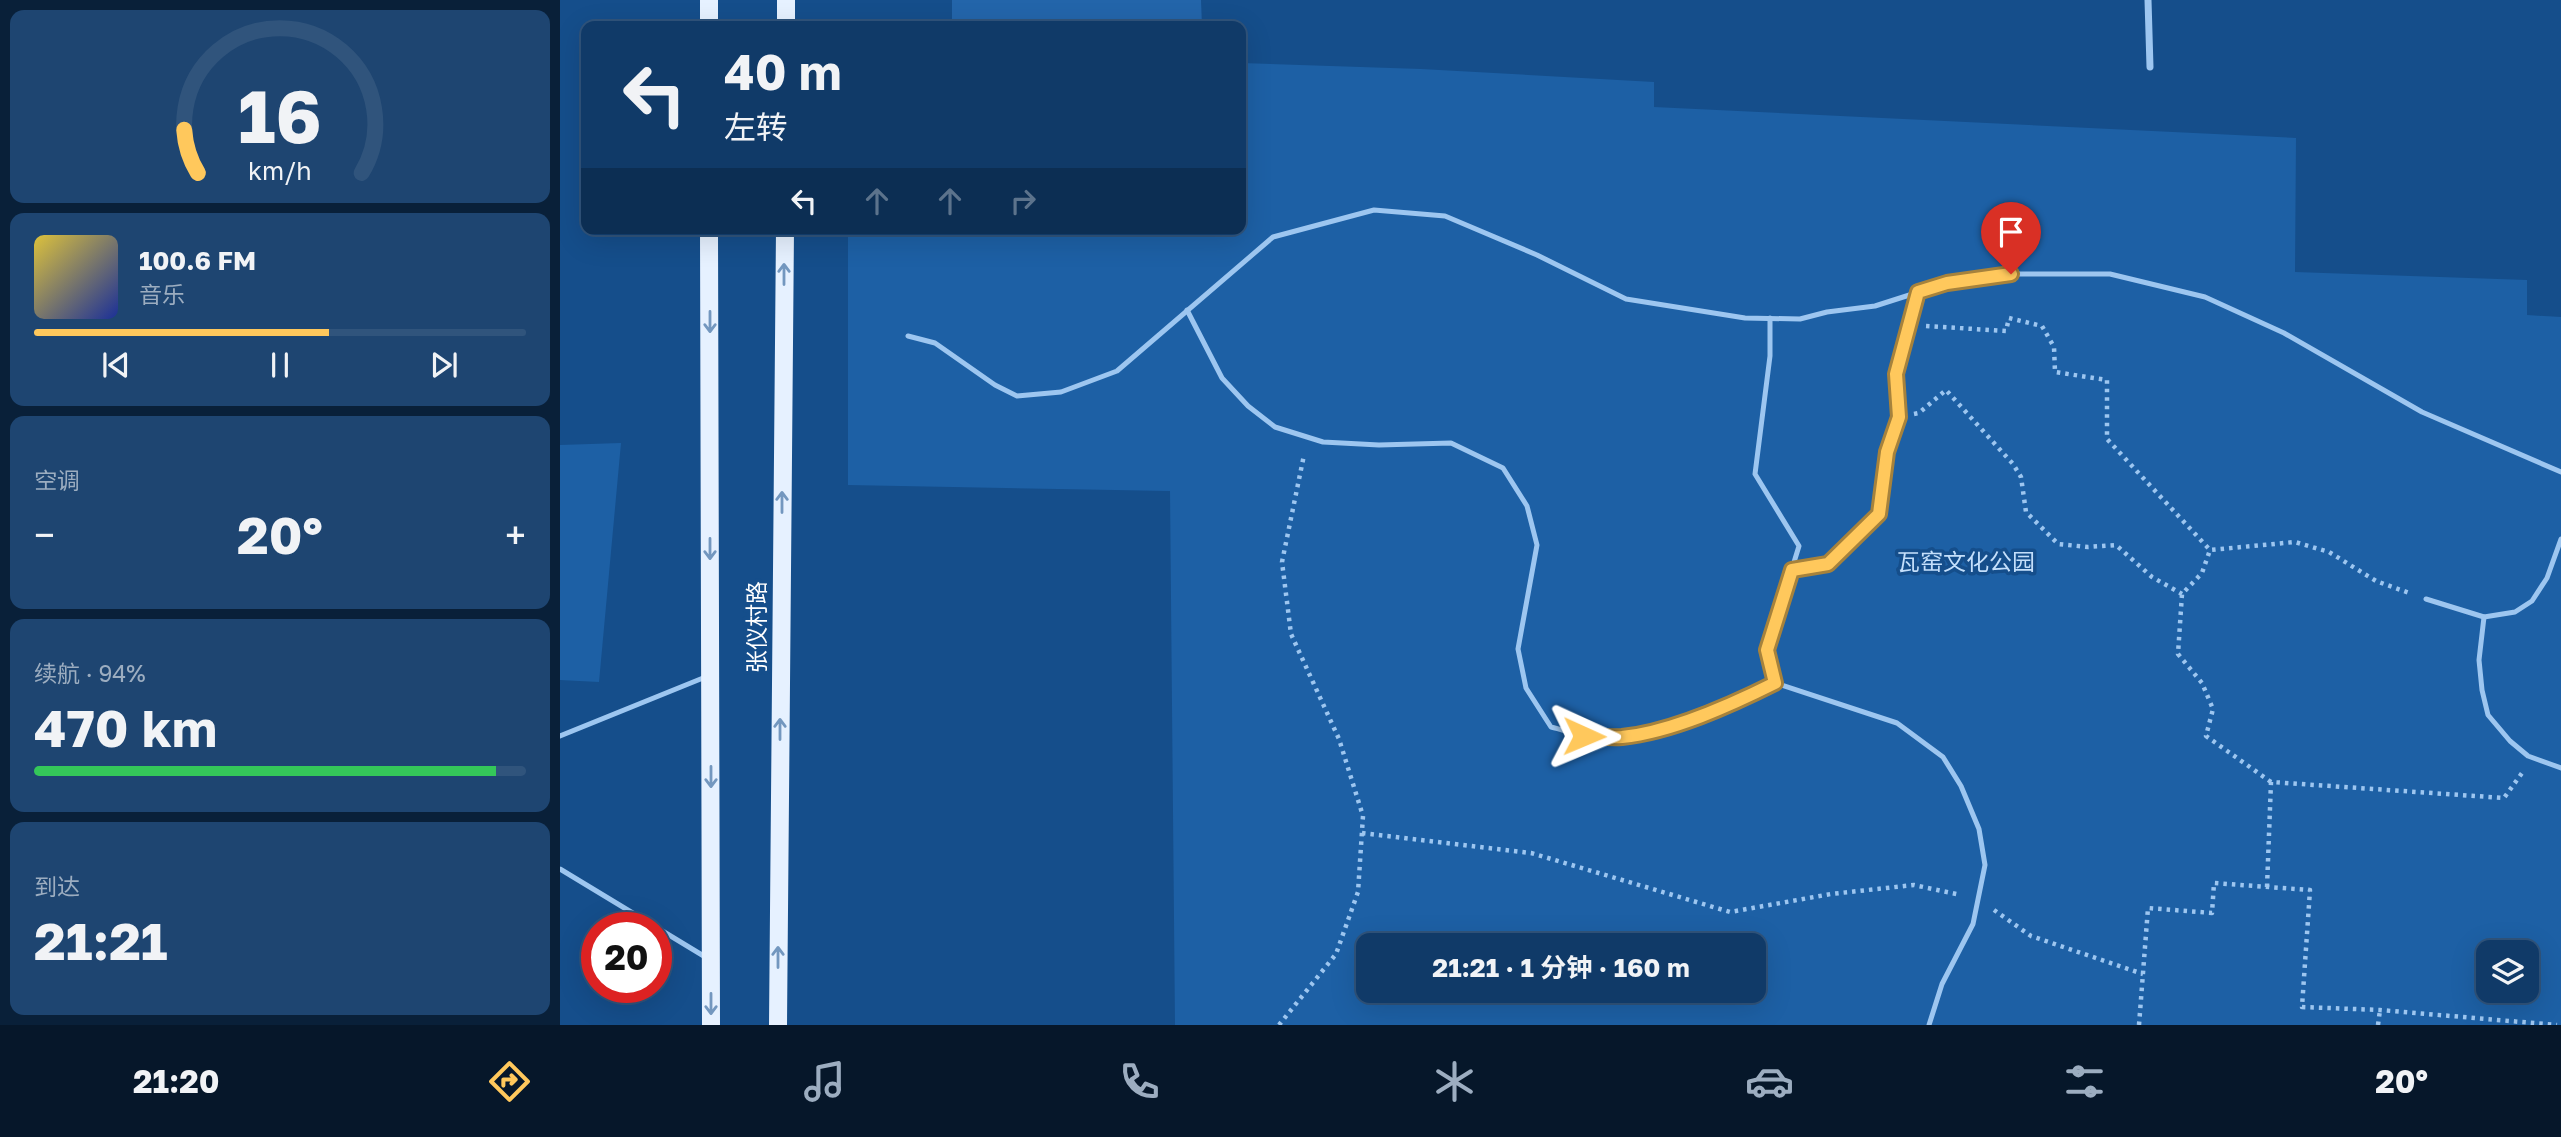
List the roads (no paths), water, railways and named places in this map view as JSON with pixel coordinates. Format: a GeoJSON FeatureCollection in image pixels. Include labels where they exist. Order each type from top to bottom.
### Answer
{"type":"FeatureCollection","features":[{"type":"Feature","properties":{"kind":"main road"},"geometry":{"type":"LineString","coordinates":[[709,0],[709,21]]}},
{"type":"Feature","properties":{"kind":"main road"},"geometry":{"type":"LineString","coordinates":[[786,0],[786,21]]}},
{"type":"Feature","properties":{"kind":"main road","name":"张仪村路"},"geometry":{"type":"LineString","coordinates":[[709,235],[711,1025]]}},
{"type":"Feature","properties":{"kind":"main road","name":"张仪村路"},"geometry":{"type":"LineString","coordinates":[[778,1025],[785,235]]}},
{"type":"Feature","properties":{"kind":"street"},"geometry":{"type":"LineString","coordinates":[[2148,0],[2150,67]]}},
{"type":"Feature","properties":{"kind":"lane"},"geometry":{"type":"LineString","coordinates":[[908,336],[935,343],[995,385],[1017,396],[1060,392],[1117,371],[1273,237],[1374,210],[1444,216],[1537,255],[1626,299],[1745,318],[1800,319],[1828,312],[1875,306],[1947,283],[2011,274],[2110,274],[2205,297],[2284,333],[2422,412],[2561,472]]}},
{"type":"Feature","properties":{"kind":"lane"},"geometry":{"type":"LineString","coordinates":[[1792,570],[1828,564],[1879,514],[1887,452],[1899,417],[1896,374],[1918,292]]}},
{"type":"Feature","properties":{"kind":"lane"},"geometry":{"type":"LineString","coordinates":[[1187,310],[1222,378],[1248,406],[1275,427],[1322,442],[1380,445],[1451,443],[1503,468],[1527,506],[1537,545],[1518,649],[1526,688],[1551,727],[1584,736],[1622,737],[1660,729],[1726,707],[1775,683],[1897,723],[1943,757],[1961,786],[1979,829],[1985,865],[1973,924],[1942,984],[1929,1025]]}},
{"type":"Feature","properties":{"kind":"lane"},"geometry":{"type":"LineString","coordinates":[[1770,318],[1770,356],[1755,474],[1798,546],[1767,650],[1775,683]]}},
{"type":"Feature","properties":{"kind":"lane"},"geometry":{"type":"LineString","coordinates":[[2426,599],[2484,617],[2515,612],[2532,601],[2547,578],[2561,539]]}},
{"type":"Feature","properties":{"kind":"lane"},"geometry":{"type":"LineString","coordinates":[[2484,617],[2479,660],[2488,715],[2510,741],[2533,758],[2561,768]]}},
{"type":"Feature","properties":{"kind":"lane"},"geometry":{"type":"LineString","coordinates":[[560,736],[710,675]]}},
{"type":"Feature","properties":{"kind":"lane"},"geometry":{"type":"LineString","coordinates":[[560,869],[712,960]]}},
{"type":"Feature","properties":{"kind":"park label","name":"瓦窑文化公园"},"geometry":{"type":"Point","coordinates":[1966,562]}}]}
